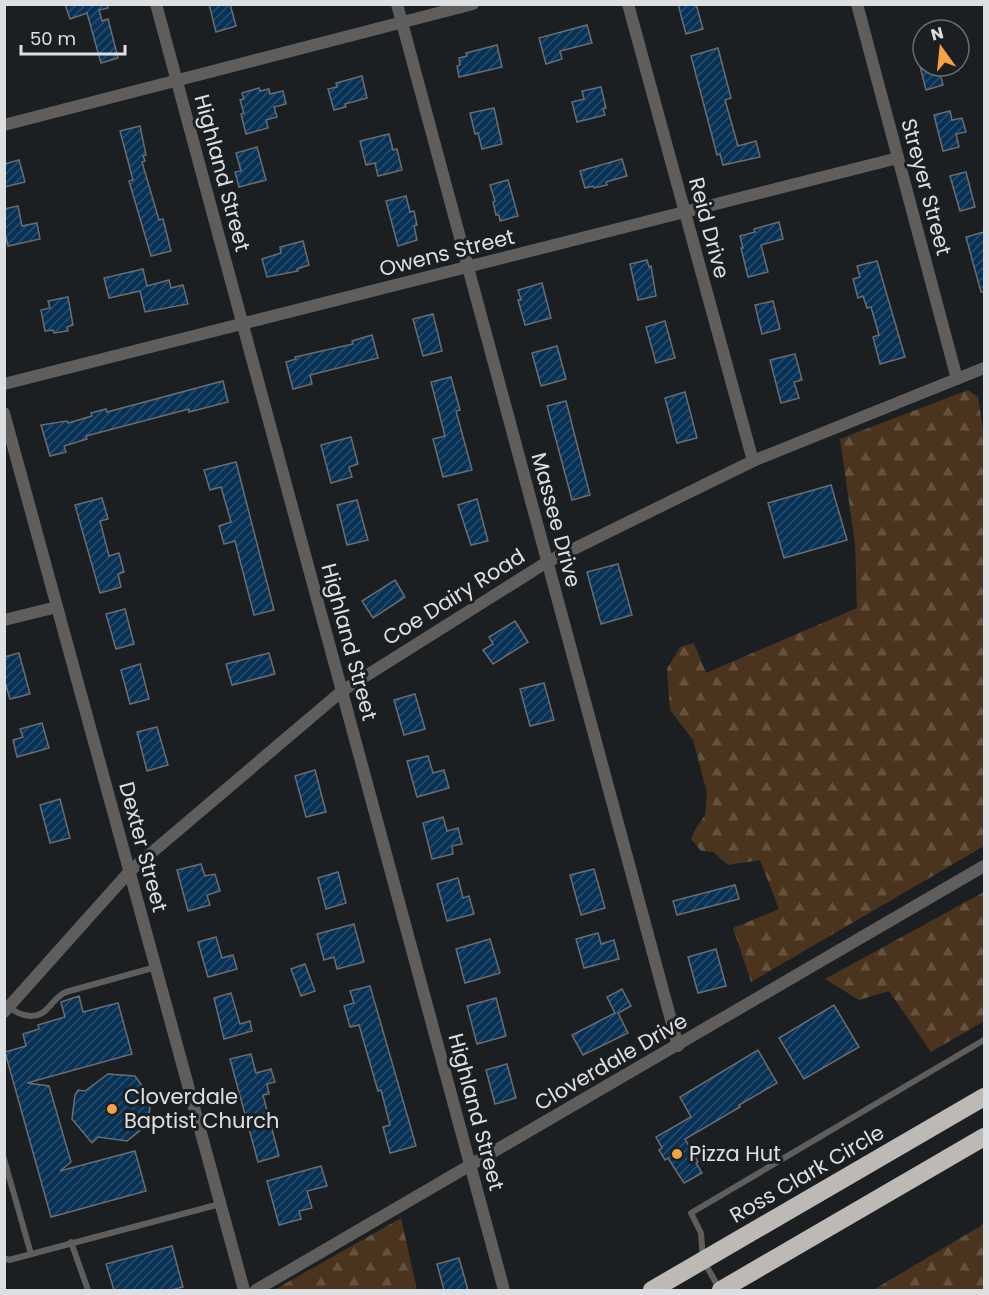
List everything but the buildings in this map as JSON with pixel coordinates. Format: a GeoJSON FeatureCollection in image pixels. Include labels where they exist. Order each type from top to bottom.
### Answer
{"type":"FeatureCollection","features":[{"type":"Feature","properties":{"kind":"highway","name":"Ross Clark Circle"},"geometry":{"type":"LineString","coordinates":[[652,1290],[984,1097]]}},
{"type":"Feature","properties":{"kind":"highway"},"geometry":{"type":"LineString","coordinates":[[721,1290],[984,1137]]}},
{"type":"Feature","properties":{"kind":"street","name":"Highland Street"},"geometry":{"type":"LineString","coordinates":[[156,4],[504,1290]]}},
{"type":"Feature","properties":{"kind":"street","name":"Massee Drive"},"geometry":{"type":"LineString","coordinates":[[397,4],[678,1046]]}},
{"type":"Feature","properties":{"kind":"street"},"geometry":{"type":"LineString","coordinates":[[4,125],[473,4]]}},
{"type":"Feature","properties":{"kind":"street","name":"Reid Drive"},"geometry":{"type":"LineString","coordinates":[[628,4],[753,461]]}},
{"type":"Feature","properties":{"kind":"street","name":"Streyer Street"},"geometry":{"type":"LineString","coordinates":[[857,4],[957,379]]}},
{"type":"Feature","properties":{"kind":"street","name":"Owens Street"},"geometry":{"type":"LineString","coordinates":[[4,384],[898,158]]}},
{"type":"Feature","properties":{"kind":"street","name":"Coe Dairy Road"},"geometry":{"type":"LineString","coordinates":[[7,1009],[130,871],[342,691],[547,562],[753,461],[984,368]]}},
{"type":"Feature","properties":{"kind":"street","name":"Dexter Street"},"geometry":{"type":"LineString","coordinates":[[4,413],[244,1290]]}},
{"type":"Feature","properties":{"kind":"street"},"geometry":{"type":"LineString","coordinates":[[4,620],[57,608]]}},
{"type":"Feature","properties":{"kind":"street","name":"Cloverdale Drive"},"geometry":{"type":"LineString","coordinates":[[255,1290],[984,866]]}},
{"type":"Feature","properties":{"kind":"lane"},"geometry":{"type":"LineString","coordinates":[[7,1009],[27,1017],[46,1011],[57,996],[66,992],[156,967]]}},
{"type":"Feature","properties":{"kind":"lane"},"geometry":{"type":"LineString","coordinates":[[721,1290],[703,1260],[701,1233],[691,1213],[984,1040]]}},
{"type":"Feature","properties":{"kind":"lane"},"geometry":{"type":"LineString","coordinates":[[4,1159],[31,1254]]}},
{"type":"Feature","properties":{"kind":"lane"},"geometry":{"type":"LineString","coordinates":[[4,1258],[9,1260],[220,1203]]}},
{"type":"Feature","properties":{"kind":"lane"},"geometry":{"type":"LineString","coordinates":[[71,1242],[88,1290]]}},
{"type":"Feature","properties":{"kind":"green space"},"geometry":{"type":"Polygon","coordinates":[[[968,390],[978,397],[984,437],[984,846],[751,982],[733,928],[779,909],[760,860],[728,865],[713,852],[701,851],[691,839],[705,815],[707,793],[693,740],[670,710],[667,669],[680,647],[694,643],[706,673],[857,608],[855,544],[840,439],[968,390]]]}},
{"type":"Feature","properties":{"kind":"green space"},"geometry":{"type":"Polygon","coordinates":[[[984,892],[984,1021],[931,1052],[889,991],[859,1000],[825,979],[984,892]]]}},
{"type":"Feature","properties":{"kind":"green space"},"geometry":{"type":"Polygon","coordinates":[[[401,1218],[417,1290],[274,1290],[401,1218]]]}},
{"type":"Feature","properties":{"kind":"green space"},"geometry":{"type":"Polygon","coordinates":[[[984,1224],[984,1290],[873,1290],[984,1224]]]}},
{"type":"Feature","properties":{"kind":"place","name":"Cloverdale Baptist Church"},"geometry":{"type":"Point","coordinates":[112,1109]}},
{"type":"Feature","properties":{"kind":"place","name":"Pizza Hut"},"geometry":{"type":"Point","coordinates":[677,1154]}}]}
